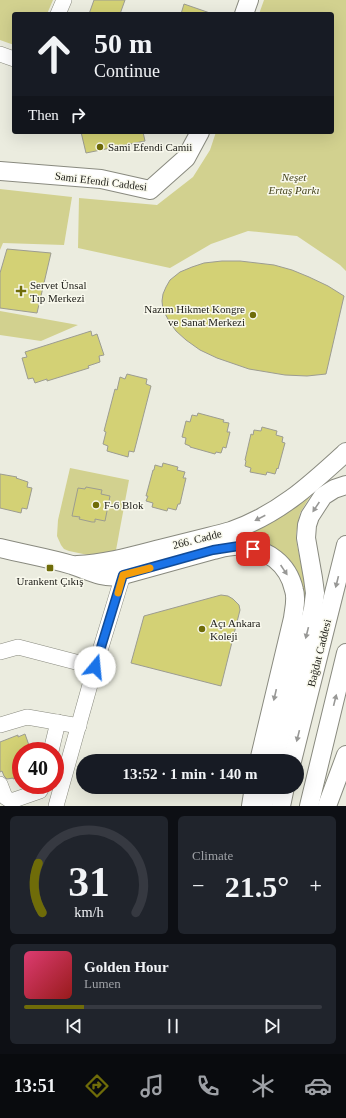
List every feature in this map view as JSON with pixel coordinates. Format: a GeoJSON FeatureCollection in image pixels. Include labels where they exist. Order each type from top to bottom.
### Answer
{"type":"FeatureCollection","features":[{"type":"Feature","properties":{"kind":"main road"},"geometry":{"type":"LineString","coordinates":[[245,12],[249,0]]}},
{"type":"Feature","properties":{"kind":"main road","name":"Sami Efendi Caddesi"},"geometry":{"type":"LineString","coordinates":[[0,171],[101,179],[150,190],[186,158],[199,134]]}},
{"type":"Feature","properties":{"kind":"main road","name":"266. Cadde"},"geometry":{"type":"LineString","coordinates":[[115,568],[249,524],[272,512],[293,498],[346,452]]}},
{"type":"Feature","properties":{"kind":"main road"},"geometry":{"type":"LineString","coordinates":[[276,754],[313,609],[315,593],[306,538],[307,525],[310,516],[323,496],[334,489],[346,485]]}},
{"type":"Feature","properties":{"kind":"main road","name":"Bağdat Caddesi"},"geometry":{"type":"LineString","coordinates":[[294,754],[346,545]]}},
{"type":"Feature","properties":{"kind":"main road","name":"266. Cadde"},"geometry":{"type":"LineString","coordinates":[[0,548],[72,565],[88,572],[239,546],[266,552],[275,558],[282,565],[290,578],[295,591],[295,601],[293,618],[261,754]]}},
{"type":"Feature","properties":{"kind":"main road"},"geometry":{"type":"LineString","coordinates":[[309,806],[346,653]]}},
{"type":"Feature","properties":{"kind":"main road"},"geometry":{"type":"LineString","coordinates":[[327,806],[341,788],[346,755]]}},
{"type":"Feature","properties":{"kind":"main road"},"geometry":{"type":"LineString","coordinates":[[251,806],[253,794]]}},
{"type":"Feature","properties":{"kind":"main road"},"geometry":{"type":"LineString","coordinates":[[263,806],[266,794]]}},
{"type":"Feature","properties":{"kind":"main road"},"geometry":{"type":"LineString","coordinates":[[281,806],[284,794]]}},
{"type":"Feature","properties":{"kind":"street"},"geometry":{"type":"LineString","coordinates":[[59,12],[64,0]]}},
{"type":"Feature","properties":{"kind":"street"},"geometry":{"type":"LineString","coordinates":[[0,54],[12,59]]}},
{"type":"Feature","properties":{"kind":"street"},"geometry":{"type":"LineString","coordinates":[[56,806],[117,595],[115,568]]}},
{"type":"Feature","properties":{"kind":"street"},"geometry":{"type":"LineString","coordinates":[[0,652],[18,647],[95,667]]}},
{"type":"Feature","properties":{"kind":"street"},"geometry":{"type":"LineString","coordinates":[[0,725],[27,718],[79,726]]}},
{"type":"Feature","properties":{"kind":"street"},"geometry":{"type":"LineString","coordinates":[[53,742],[58,722]]}},
{"type":"Feature","properties":{"kind":"street"},"geometry":{"type":"LineString","coordinates":[[0,784],[5,797],[10,801],[31,794]]}},
{"type":"Feature","properties":{"kind":"green space"},"geometry":{"type":"Polygon","coordinates":[[[0,0],[53,0],[48,12],[12,12],[12,44],[0,40],[0,0]]]}},
{"type":"Feature","properties":{"kind":"green space","name":"Neşet Ertaş Parkı"},"geometry":{"type":"Polygon","coordinates":[[[264,0],[346,0],[346,271],[340,265],[297,236],[248,231],[211,244],[170,268],[78,248],[79,198],[157,205],[193,177],[210,150],[215,134],[334,134],[334,12],[260,12],[264,0]]]}},
{"type":"Feature","properties":{"kind":"green space"},"geometry":{"type":"Polygon","coordinates":[[[0,189],[72,197],[64,245],[3,243],[0,250],[0,189]]]}},
{"type":"Feature","properties":{"kind":"green space"},"geometry":{"type":"Polygon","coordinates":[[[0,311],[78,325],[41,341],[0,335],[0,311]]]}},
{"type":"Feature","properties":{"kind":"green space"},"geometry":{"type":"Polygon","coordinates":[[[70,468],[129,480],[116,550],[110,553],[88,555],[69,551],[64,549],[61,545],[57,536],[58,520],[70,468]]]}},
{"type":"Feature","properties":{"kind":"green space"},"geometry":{"type":"Polygon","coordinates":[[[311,495],[300,513],[296,534],[305,582],[305,595],[301,612],[298,583],[231,540],[279,518],[311,495]]]}},
{"type":"Feature","properties":{"kind":"building"},"geometry":{"type":"Polygon","coordinates":[[[94,0],[125,0],[121,12],[90,12],[94,0]]]}},
{"type":"Feature","properties":{"kind":"building"},"geometry":{"type":"Polygon","coordinates":[[[184,4],[207,12],[182,12],[184,4]]]}},
{"type":"Feature","properties":{"kind":"building","name":"Sami Efendi Camii"},"geometry":{"type":"Polygon","coordinates":[[[81,134],[143,134],[145,141],[86,153],[81,134]]]}},
{"type":"Feature","properties":{"kind":"building","name":"Servet Ünsal Tıp Merkezi"},"geometry":{"type":"Polygon","coordinates":[[[7,249],[51,253],[37,313],[0,308],[0,273],[7,249]]]}},
{"type":"Feature","properties":{"kind":"building","name":"Nazım Hikmet Kongre ve Sanat Merkezi"},"geometry":{"type":"Polygon","coordinates":[[[240,261],[274,265],[292,270],[328,286],[344,296],[326,374],[307,376],[285,375],[249,369],[217,358],[200,350],[176,331],[163,310],[163,294],[170,280],[180,272],[192,267],[204,263],[240,261]]]}},
{"type":"Feature","properties":{"kind":"building"},"geometry":{"type":"Polygon","coordinates":[[[91,331],[92,336],[97,334],[104,355],[99,356],[100,362],[88,366],[89,368],[47,381],[47,379],[35,383],[33,378],[28,379],[22,358],[27,357],[25,352],[91,331]]]}},
{"type":"Feature","properties":{"kind":"building"},"geometry":{"type":"Polygon","coordinates":[[[127,374],[147,379],[146,384],[151,386],[134,452],[129,451],[128,457],[107,451],[108,446],[103,444],[106,432],[104,431],[115,389],[117,390],[120,377],[125,379],[127,374]]]}},
{"type":"Feature","properties":{"kind":"building"},"geometry":{"type":"Polygon","coordinates":[[[198,413],[224,420],[223,422],[229,423],[227,432],[230,432],[226,448],[223,447],[221,453],[216,452],[215,454],[190,447],[185,444],[186,438],[182,437],[186,421],[190,422],[192,415],[197,416],[198,413]]]}},
{"type":"Feature","properties":{"kind":"building"},"geometry":{"type":"Polygon","coordinates":[[[262,427],[277,431],[276,435],[283,437],[282,442],[285,443],[278,469],[277,468],[275,474],[267,472],[266,475],[250,472],[251,468],[245,466],[251,434],[253,435],[254,430],[261,431],[262,427]]]}},
{"type":"Feature","properties":{"kind":"building"},"geometry":{"type":"Polygon","coordinates":[[[163,463],[178,467],[177,470],[185,472],[183,478],[186,478],[180,504],[178,504],[176,510],[168,508],[167,511],[152,507],[153,503],[146,501],[148,496],[146,496],[155,465],[162,467],[163,463]]]}},
{"type":"Feature","properties":{"kind":"building"},"geometry":{"type":"Polygon","coordinates":[[[0,474],[17,477],[16,478],[28,482],[27,487],[32,488],[27,509],[22,508],[21,513],[0,508],[0,474]]]}},
{"type":"Feature","properties":{"kind":"building","name":"F-6 Blok"},"geometry":{"type":"Polygon","coordinates":[[[86,487],[102,490],[101,494],[110,496],[105,521],[95,519],[95,522],[92,522],[79,519],[80,517],[72,516],[78,488],[85,489],[86,487]]]}},
{"type":"Feature","properties":{"kind":"building"},"geometry":{"type":"Polygon","coordinates":[[[221,595],[228,596],[233,599],[239,605],[240,610],[221,686],[131,663],[144,616],[221,595]]]}},
{"type":"Feature","properties":{"kind":"building"},"geometry":{"type":"Polygon","coordinates":[[[25,734],[28,742],[12,742],[12,778],[7,779],[2,771],[0,772],[0,742],[18,735],[18,737],[25,734]]]}},
{"type":"Feature","properties":{"kind":"slow traffic"},"geometry":{"type":"LineString","coordinates":[[118,593],[123,575],[150,568]]}},
{"type":"Feature","properties":{"kind":"place","name":"Sami Efendi Camii"},"geometry":{"type":"Point","coordinates":[100,147]}},
{"type":"Feature","properties":{"kind":"place","name":"Servet Ünsal Tıp Merkezi"},"geometry":{"type":"Point","coordinates":[21,291]}},
{"type":"Feature","properties":{"kind":"place","name":"Nazım Hikmet Kongre ve Sanat Merkezi"},"geometry":{"type":"Point","coordinates":[253,315]}},
{"type":"Feature","properties":{"kind":"place","name":"F-6 Blok"},"geometry":{"type":"Point","coordinates":[96,505]}},
{"type":"Feature","properties":{"kind":"place","name":"Urankent Çıkış"},"geometry":{"type":"Point","coordinates":[50,568]}},
{"type":"Feature","properties":{"kind":"place","name":"Açı Ankara Koleji"},"geometry":{"type":"Point","coordinates":[202,629]}},
{"type":"Feature","properties":{"kind":"route"},"geometry":{"type":"LineString","coordinates":[[95,667],[123,575],[213,550],[239,546],[253,549]]}}]}
